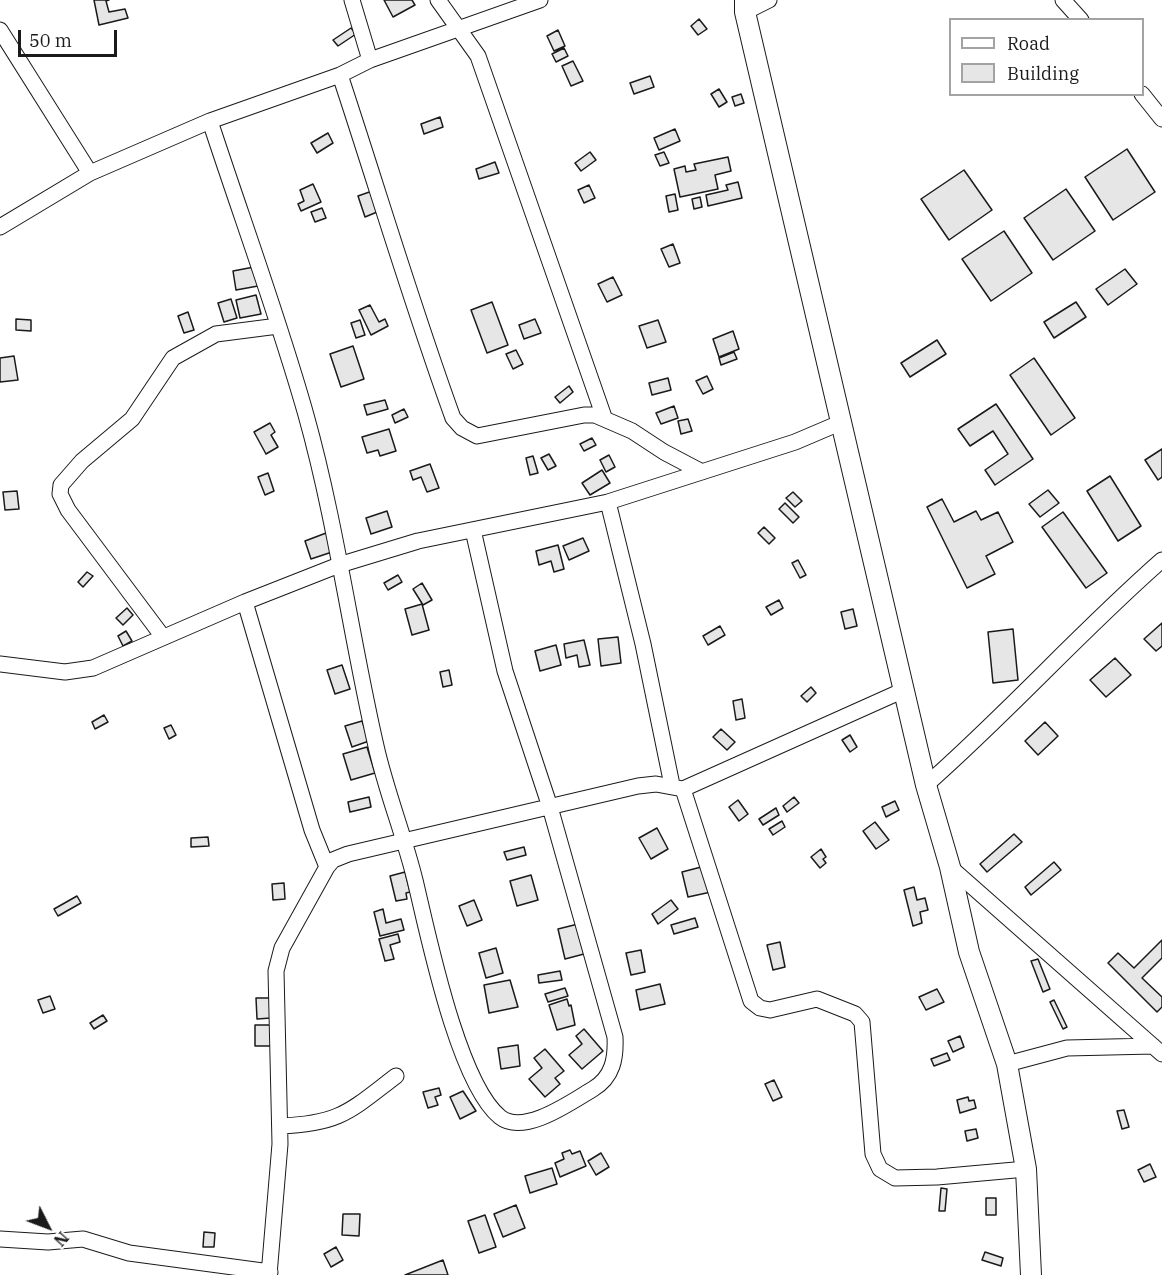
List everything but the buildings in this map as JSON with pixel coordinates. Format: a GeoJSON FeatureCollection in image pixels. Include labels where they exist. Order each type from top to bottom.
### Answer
{"type":"FeatureCollection","features":[{"type":"Feature","properties":{"kind":"main road"},"geometry":{"type":"LineString","coordinates":[[745,6],[926,785],[950,867],[969,952],[1007,1064],[1026,1168],[1031,1275]]}},
{"type":"Feature","properties":{"kind":"street"},"geometry":{"type":"LineString","coordinates":[[352,0],[369,60]]}},
{"type":"Feature","properties":{"kind":"street"},"geometry":{"type":"LineString","coordinates":[[438,0],[474,49],[482,66],[604,417]]}},
{"type":"Feature","properties":{"kind":"street"},"geometry":{"type":"LineString","coordinates":[[0,227],[90,173],[210,121],[340,75],[369,60],[540,0]]}},
{"type":"Feature","properties":{"kind":"street"},"geometry":{"type":"LineString","coordinates":[[745,6],[769,0]]}},
{"type":"Feature","properties":{"kind":"street"},"geometry":{"type":"LineString","coordinates":[[1063,0],[1079,18]]}},
{"type":"Feature","properties":{"kind":"street"},"geometry":{"type":"LineString","coordinates":[[0,30],[90,173]]}},
{"type":"Feature","properties":{"kind":"street"},"geometry":{"type":"LineString","coordinates":[[340,75],[400,257],[412,307],[453,418],[462,428],[477,436],[584,415],[604,417],[702,472]]}},
{"type":"Feature","properties":{"kind":"street"},"geometry":{"type":"LineString","coordinates":[[1144,95],[1162,119]]}},
{"type":"Feature","properties":{"kind":"street"},"geometry":{"type":"LineString","coordinates":[[210,121],[306,417],[376,749],[405,840],[449,1014],[465,1058],[493,1110],[513,1123],[528,1122],[565,1105],[599,1085],[611,1071],[616,1055],[615,1037],[549,807],[505,671],[473,530]]}},
{"type":"Feature","properties":{"kind":"street"},"geometry":{"type":"LineString","coordinates":[[163,638],[68,510],[60,494],[61,485],[82,460],[132,418],[173,358],[216,334],[278,326]]}},
{"type":"Feature","properties":{"kind":"street"},"geometry":{"type":"LineString","coordinates":[[0,664],[64,672],[93,668],[245,602],[339,565],[418,541],[608,502],[795,442],[842,422]]}},
{"type":"Feature","properties":{"kind":"street"},"geometry":{"type":"LineString","coordinates":[[608,502],[678,787],[751,1000],[760,1008],[770,1010],[810,998],[817,999],[855,1014],[862,1022],[873,1154],[880,1169],[895,1178],[937,1177],[1026,1168]]}},
{"type":"Feature","properties":{"kind":"street"},"geometry":{"type":"LineString","coordinates":[[926,785],[1162,560]]}},
{"type":"Feature","properties":{"kind":"street"},"geometry":{"type":"LineString","coordinates":[[245,602],[312,831],[327,867]]}},
{"type":"Feature","properties":{"kind":"street"},"geometry":{"type":"LineString","coordinates":[[0,1239],[93,1240],[114,1250],[129,1253],[270,1274],[280,1126],[276,970],[282,948],[333,860],[405,840],[638,786],[678,787],[904,690]]}},
{"type":"Feature","properties":{"kind":"street"},"geometry":{"type":"LineString","coordinates":[[950,867],[1157,1050]]}},
{"type":"Feature","properties":{"kind":"street"},"geometry":{"type":"LineString","coordinates":[[1007,1064],[1067,1048],[1157,1050]]}},
{"type":"Feature","properties":{"kind":"street"},"geometry":{"type":"LineString","coordinates":[[280,1126],[315,1125],[338,1118],[396,1076]]}}]}
